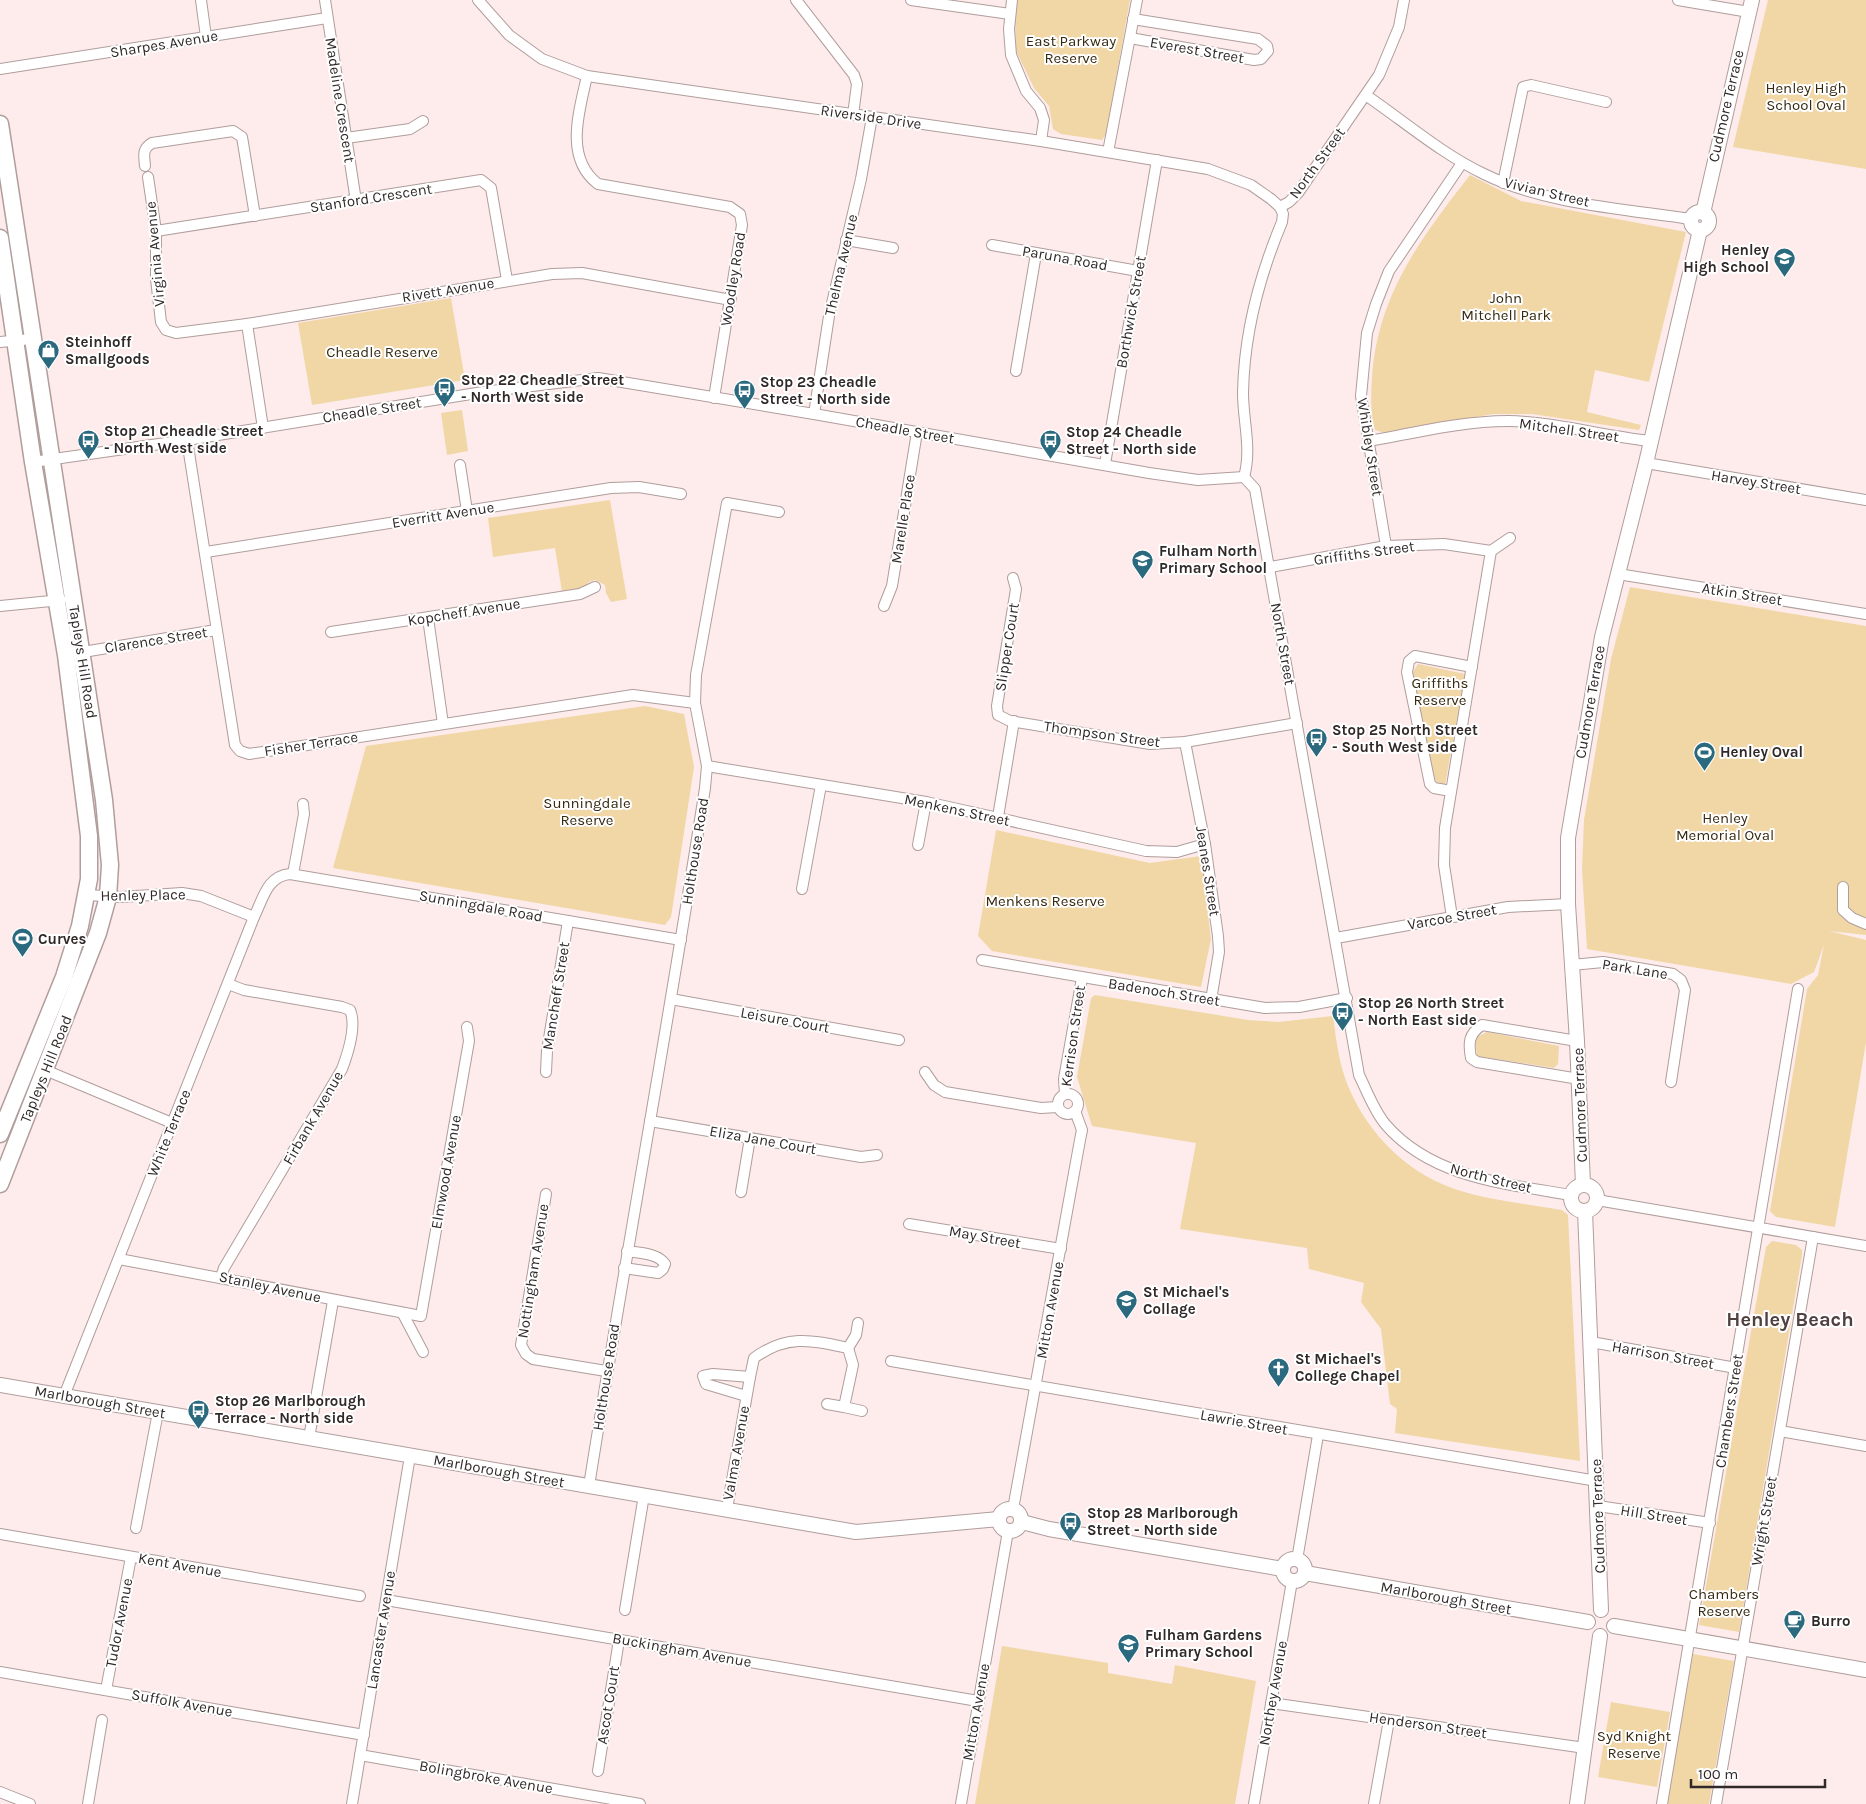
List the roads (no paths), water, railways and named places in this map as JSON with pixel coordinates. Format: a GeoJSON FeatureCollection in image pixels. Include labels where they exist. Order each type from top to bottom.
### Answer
{"type":"FeatureCollection","features":[{"type":"Feature","properties":{"kind":"main road","name":"Tapleys Hill Road"},"geometry":{"type":"LineString","coordinates":[[0,124],[16,341],[50,459],[74,598],[74,653],[90,864],[87,895],[80,926],[64,977],[0,1134]]}},
{"type":"Feature","properties":{"kind":"main road","name":"Tapleys Hill Road"},"geometry":{"type":"LineString","coordinates":[[0,238],[33,462],[57,601],[74,653],[109,837],[110,865],[108,897],[86,969],[0,1184]]}},
{"type":"Feature","properties":{"kind":"street"},"geometry":{"type":"LineString","coordinates":[[201,0],[206,37]]}},
{"type":"Feature","properties":{"kind":"street","name":"Madeline Crescent"},"geometry":{"type":"LineString","coordinates":[[325,0],[356,201]]}},
{"type":"Feature","properties":{"kind":"street","name":"Riverside Drive"},"geometry":{"type":"LineString","coordinates":[[478,0],[509,35],[542,59],[586,76],[1041,141],[1208,169],[1251,185],[1280,207]]}},
{"type":"Feature","properties":{"kind":"street"},"geometry":{"type":"LineString","coordinates":[[911,0],[1010,14]]}},
{"type":"Feature","properties":{"kind":"street"},"geometry":{"type":"LineString","coordinates":[[1012,0],[1010,14],[1011,55],[1026,91],[1040,108],[1044,120],[1041,141]]}},
{"type":"Feature","properties":{"kind":"street","name":"Everest Street"},"geometry":{"type":"LineString","coordinates":[[1108,152],[1137,0]]}},
{"type":"Feature","properties":{"kind":"street","name":"North Street"},"geometry":{"type":"LineString","coordinates":[[1404,0],[1398,27],[1387,58],[1367,96],[1298,193],[1289,202],[1280,207],[1283,214],[1282,222],[1258,287],[1245,344],[1243,395],[1248,459],[1244,477],[1255,489],[1359,1075],[1386,1125],[1425,1157],[1469,1176],[1571,1195]]}},
{"type":"Feature","properties":{"kind":"street"},"geometry":{"type":"LineString","coordinates":[[1678,0],[1750,6]]}},
{"type":"Feature","properties":{"kind":"street"},"geometry":{"type":"LineString","coordinates":[[797,1],[854,75],[857,84],[853,115]]}},
{"type":"Feature","properties":{"kind":"street","name":"Cudmore Terrace"},"geometry":{"type":"LineString","coordinates":[[1583,1185],[1577,1041],[1568,904],[1568,838],[1574,792],[1592,683],[1646,463],[1698,221],[1750,6]]}},
{"type":"Feature","properties":{"kind":"street","name":"Sharpes Avenue"},"geometry":{"type":"LineString","coordinates":[[0,69],[328,18]]}},
{"type":"Feature","properties":{"kind":"street","name":"Everest Street"},"geometry":{"type":"LineString","coordinates":[[1130,38],[1254,60],[1261,59],[1268,51],[1267,46],[1258,39],[1133,18]]}},
{"type":"Feature","properties":{"kind":"street","name":"Woodley Road"},"geometry":{"type":"LineString","coordinates":[[586,76],[576,142],[587,175],[598,184],[736,210],[740,214],[742,225],[714,398]]}},
{"type":"Feature","properties":{"kind":"street"},"geometry":{"type":"LineString","coordinates":[[1503,183],[1523,88],[1531,85],[1606,102]]}},
{"type":"Feature","properties":{"kind":"street","name":"Vivian Street"},"geometry":{"type":"LineString","coordinates":[[1367,96],[1462,163],[1503,183],[1554,197],[1698,221]]}},
{"type":"Feature","properties":{"kind":"street","name":"Thelma Avenue"},"geometry":{"type":"LineString","coordinates":[[814,414],[829,316],[861,179],[872,117]]}},
{"type":"Feature","properties":{"kind":"street"},"geometry":{"type":"LineString","coordinates":[[346,138],[410,129],[423,121]]}},
{"type":"Feature","properties":{"kind":"street"},"geometry":{"type":"LineString","coordinates":[[145,166],[144,152],[147,146],[152,144],[233,131],[238,133],[242,137],[254,216]]}},
{"type":"Feature","properties":{"kind":"street","name":"Borthwick Street"},"geometry":{"type":"LineString","coordinates":[[1105,464],[1156,160]]}},
{"type":"Feature","properties":{"kind":"street","name":"Whibley Street"},"geometry":{"type":"LineString","coordinates":[[1386,546],[1361,396],[1366,342],[1376,304],[1389,271],[1462,163]]}},
{"type":"Feature","properties":{"kind":"street","name":"Virginia Avenue"},"geometry":{"type":"LineString","coordinates":[[148,177],[156,230],[156,279],[161,322],[166,330]]}},
{"type":"Feature","properties":{"kind":"street","name":"Stanford Crescent"},"geometry":{"type":"LineString","coordinates":[[156,230],[356,201],[481,180],[491,188],[507,280]]}},
{"type":"Feature","properties":{"kind":"street"},"geometry":{"type":"LineString","coordinates":[[846,240],[894,248]]}},
{"type":"Feature","properties":{"kind":"street","name":"Paruna Road"},"geometry":{"type":"LineString","coordinates":[[992,245],[1138,271]]}},
{"type":"Feature","properties":{"kind":"street"},"geometry":{"type":"LineString","coordinates":[[1016,371],[1036,254]]}},
{"type":"Feature","properties":{"kind":"street","name":"Rivett Avenue"},"geometry":{"type":"LineString","coordinates":[[166,330],[176,333],[247,324],[552,274],[582,273],[730,300]]}},
{"type":"Feature","properties":{"kind":"street"},"geometry":{"type":"LineString","coordinates":[[247,324],[263,428]]}},
{"type":"Feature","properties":{"kind":"street","name":"Cheadle Street"},"geometry":{"type":"LineString","coordinates":[[33,462],[187,440],[483,392],[598,378],[1198,480],[1244,477]]}},
{"type":"Feature","properties":{"kind":"street","name":"Mitchell Street"},"geometry":{"type":"LineString","coordinates":[[1369,441],[1477,423],[1507,421],[1566,426],[1651,441]]}},
{"type":"Feature","properties":{"kind":"street","name":"Marelle Place"},"geometry":{"type":"LineString","coordinates":[[884,606],[892,586],[917,432]]}},
{"type":"Feature","properties":{"kind":"street","name":"Fisher Terrace"},"geometry":{"type":"LineString","coordinates":[[187,440],[206,552],[234,745],[240,751],[249,754],[633,696],[695,703]]}},
{"type":"Feature","properties":{"kind":"street","name":"Harvey Street"},"geometry":{"type":"LineString","coordinates":[[1646,463],[1866,500]]}},
{"type":"Feature","properties":{"kind":"street"},"geometry":{"type":"LineString","coordinates":[[460,465],[467,511]]}},
{"type":"Feature","properties":{"kind":"street","name":"Everritt Avenue"},"geometry":{"type":"LineString","coordinates":[[206,552],[612,488],[639,487],[681,494]]}},
{"type":"Feature","properties":{"kind":"street","name":"Holthouse Road"},"geometry":{"type":"LineString","coordinates":[[589,1486],[606,1371],[681,940],[707,766],[695,703],[696,676],[727,503],[780,512]]}},
{"type":"Feature","properties":{"kind":"street"},"geometry":{"type":"LineString","coordinates":[[1452,917],[1444,865],[1445,828],[1491,551],[1510,538]]}},
{"type":"Feature","properties":{"kind":"street","name":"Griffiths Street"},"geometry":{"type":"LineString","coordinates":[[1270,567],[1386,546],[1444,544],[1491,551]]}},
{"type":"Feature","properties":{"kind":"street","name":"Atkin Street"},"geometry":{"type":"LineString","coordinates":[[1618,574],[1866,614]]}},
{"type":"Feature","properties":{"kind":"street","name":"Slipper Court"},"geometry":{"type":"LineString","coordinates":[[998,715],[997,706],[1016,589],[1013,578]]}},
{"type":"Feature","properties":{"kind":"street","name":"Kopcheff Avenue"},"geometry":{"type":"LineString","coordinates":[[331,632],[580,594],[595,587]]}},
{"type":"Feature","properties":{"kind":"street"},"geometry":{"type":"LineString","coordinates":[[0,606],[74,598]]}},
{"type":"Feature","properties":{"kind":"street"},"geometry":{"type":"LineString","coordinates":[[428,618],[443,724]]}},
{"type":"Feature","properties":{"kind":"street","name":"Clarence Street"},"geometry":{"type":"LineString","coordinates":[[74,653],[216,630]]}},
{"type":"Feature","properties":{"kind":"street"},"geometry":{"type":"LineString","coordinates":[[1451,791],[1434,788],[1430,784],[1407,672],[1409,661],[1415,656],[1472,667]]}},
{"type":"Feature","properties":{"kind":"street","name":"Thompson Street"},"geometry":{"type":"LineString","coordinates":[[998,715],[1014,721],[1150,744],[1185,742],[1297,723]]}},
{"type":"Feature","properties":{"kind":"street"},"geometry":{"type":"LineString","coordinates":[[998,817],[1014,721]]}},
{"type":"Feature","properties":{"kind":"street","name":"Jeanes Street"},"geometry":{"type":"LineString","coordinates":[[1185,742],[1205,844],[1219,952],[1211,1000]]}},
{"type":"Feature","properties":{"kind":"street","name":"Menkens Street"},"geometry":{"type":"LineString","coordinates":[[707,766],[926,802],[1146,851],[1177,852],[1205,844]]}},
{"type":"Feature","properties":{"kind":"street"},"geometry":{"type":"LineString","coordinates":[[802,889],[821,785]]}},
{"type":"Feature","properties":{"kind":"street"},"geometry":{"type":"LineString","coordinates":[[918,845],[926,802]]}},
{"type":"Feature","properties":{"kind":"street"},"geometry":{"type":"LineString","coordinates":[[293,874],[304,814],[303,804]]}},
{"type":"Feature","properties":{"kind":"street","name":"Sunningdale Road"},"geometry":{"type":"LineString","coordinates":[[280,875],[293,874],[681,940]]}},
{"type":"Feature","properties":{"kind":"street","name":"White Terrace"},"geometry":{"type":"LineString","coordinates":[[64,1396],[254,917],[272,880],[280,875]]}},
{"type":"Feature","properties":{"kind":"street"},"geometry":{"type":"LineString","coordinates":[[1843,887],[1843,910],[1852,918],[1866,924]]}},
{"type":"Feature","properties":{"kind":"street","name":"Henley Place"},"geometry":{"type":"LineString","coordinates":[[87,895],[108,897],[182,893],[201,896],[254,917]]}},
{"type":"Feature","properties":{"kind":"street","name":"Varcoe Street"},"geometry":{"type":"LineString","coordinates":[[1336,938],[1508,907],[1568,904]]}},
{"type":"Feature","properties":{"kind":"street","name":"Mancheff Street"},"geometry":{"type":"LineString","coordinates":[[546,1072],[547,1051],[568,921]]}},
{"type":"Feature","properties":{"kind":"street","name":"Badenoch Street"},"geometry":{"type":"LineString","coordinates":[[982,960],[1211,1000],[1282,1008],[1346,998]]}},
{"type":"Feature","properties":{"kind":"street","name":"Park Lane"},"geometry":{"type":"LineString","coordinates":[[1572,965],[1603,962],[1673,974],[1682,980],[1685,990],[1671,1082]]}},
{"type":"Feature","properties":{"kind":"street","name":"Kerrison Street"},"geometry":{"type":"LineString","coordinates":[[1065,1094],[1064,1079],[1082,978]]}},
{"type":"Feature","properties":{"kind":"street","name":"Firbank Avenue"},"geometry":{"type":"LineString","coordinates":[[221,1277],[224,1268],[342,1069],[346,1058],[353,1017],[350,1010],[342,1007],[244,990],[228,984]]}},
{"type":"Feature","properties":{"kind":"street","name":"Chambers Street"},"geometry":{"type":"LineString","coordinates":[[1662,1804],[1798,989]]}},
{"type":"Feature","properties":{"kind":"street","name":"Leisure Court"},"geometry":{"type":"LineString","coordinates":[[671,999],[899,1040]]}},
{"type":"Feature","properties":{"kind":"street"},"geometry":{"type":"LineString","coordinates":[[1577,1041],[1482,1025],[1473,1032],[1469,1039],[1472,1058],[1477,1062],[1579,1079]]}},
{"type":"Feature","properties":{"kind":"street","name":"Elmwood Avenue"},"geometry":{"type":"LineString","coordinates":[[421,1316],[469,1041],[467,1027]]}},
{"type":"Feature","properties":{"kind":"street"},"geometry":{"type":"LineString","coordinates":[[45,1070],[172,1123]]}},
{"type":"Feature","properties":{"kind":"street"},"geometry":{"type":"LineString","coordinates":[[926,1072],[934,1085],[945,1092],[1040,1108],[1058,1107],[1066,1113],[1075,1111],[1078,1100],[1072,1094],[1065,1094],[1058,1101],[1058,1107]]}},
{"type":"Feature","properties":{"kind":"street","name":"Mitton Avenue"},"geometry":{"type":"LineString","coordinates":[[1013,1509],[1032,1394],[1036,1387],[1082,1130],[1075,1111]]}},
{"type":"Feature","properties":{"kind":"street","name":"Eliza Jane Court"},"geometry":{"type":"LineString","coordinates":[[650,1121],[861,1157],[877,1155]]}},
{"type":"Feature","properties":{"kind":"street"},"geometry":{"type":"LineString","coordinates":[[741,1192],[750,1138]]}},
{"type":"Feature","properties":{"kind":"street"},"geometry":{"type":"LineString","coordinates":[[1583,1185],[1594,1189],[1597,1200],[1593,1208],[1585,1211],[1575,1207],[1571,1195],[1576,1188],[1583,1185]]}},
{"type":"Feature","properties":{"kind":"street","name":"Nottingham Avenue"},"geometry":{"type":"LineString","coordinates":[[546,1194],[521,1345],[526,1354],[533,1360],[606,1371]]}},
{"type":"Feature","properties":{"kind":"street"},"geometry":{"type":"LineString","coordinates":[[1597,1200],[1866,1246]]}},
{"type":"Feature","properties":{"kind":"street","name":"Cudmore Terrace"},"geometry":{"type":"LineString","coordinates":[[1585,1211],[1598,1506],[1600,1610]]}},
{"type":"Feature","properties":{"kind":"street","name":"May Street"},"geometry":{"type":"LineString","coordinates":[[909,1224],[1061,1249]]}},
{"type":"Feature","properties":{"kind":"street","name":"Wright Street"},"geometry":{"type":"LineString","coordinates":[[1716,1804],[1813,1237]]}},
{"type":"Feature","properties":{"kind":"street"},"geometry":{"type":"LineString","coordinates":[[624,1268],[658,1273],[663,1270],[665,1264],[662,1259],[656,1256],[627,1251]]}},
{"type":"Feature","properties":{"kind":"street","name":"Stanley Avenue"},"geometry":{"type":"LineString","coordinates":[[119,1259],[221,1277],[333,1301],[421,1316]]}},
{"type":"Feature","properties":{"kind":"street"},"geometry":{"type":"LineString","coordinates":[[309,1438],[333,1301]]}},
{"type":"Feature","properties":{"kind":"street"},"geometry":{"type":"LineString","coordinates":[[403,1314],[423,1352]]}},
{"type":"Feature","properties":{"kind":"street"},"geometry":{"type":"LineString","coordinates":[[844,1407],[852,1365],[848,1348],[856,1335],[858,1323]]}},
{"type":"Feature","properties":{"kind":"street","name":"Valma Avenue"},"geometry":{"type":"LineString","coordinates":[[726,1509],[754,1358],[762,1352],[798,1339],[848,1348]]}},
{"type":"Feature","properties":{"kind":"street","name":"Harrison Street"},"geometry":{"type":"LineString","coordinates":[[1591,1342],[1736,1368]]}},
{"type":"Feature","properties":{"kind":"street","name":"Lawrie Street"},"geometry":{"type":"LineString","coordinates":[[891,1361],[1597,1481]]}},
{"type":"Feature","properties":{"kind":"street","name":"Valma Avenue"},"geometry":{"type":"LineString","coordinates":[[746,1396],[706,1384],[703,1376],[713,1374],[750,1377]]}},
{"type":"Feature","properties":{"kind":"street","name":"Marlborough Street"},"geometry":{"type":"LineString","coordinates":[[0,1385],[856,1532],[999,1519]]}},
{"type":"Feature","properties":{"kind":"street"},"geometry":{"type":"LineString","coordinates":[[827,1404],[862,1411]]}},
{"type":"Feature","properties":{"kind":"street"},"geometry":{"type":"LineString","coordinates":[[136,1528],[158,1412]]}},
{"type":"Feature","properties":{"kind":"street"},"geometry":{"type":"LineString","coordinates":[[1780,1431],[1866,1446]]}},
{"type":"Feature","properties":{"kind":"street"},"geometry":{"type":"LineString","coordinates":[[1297,1560],[1318,1434]]}},
{"type":"Feature","properties":{"kind":"street","name":"Lancaster Avenue"},"geometry":{"type":"LineString","coordinates":[[352,1804],[410,1456]]}},
{"type":"Feature","properties":{"kind":"street"},"geometry":{"type":"LineString","coordinates":[[625,1610],[644,1495]]}},
{"type":"Feature","properties":{"kind":"street","name":"Hill Street"},"geometry":{"type":"LineString","coordinates":[[1598,1506],[1710,1523]]}},
{"type":"Feature","properties":{"kind":"street"},"geometry":{"type":"LineString","coordinates":[[1013,1509],[1020,1514],[1022,1522],[1016,1530],[1008,1531],[1000,1526],[999,1519],[1002,1512],[1013,1509]]}},
{"type":"Feature","properties":{"kind":"street"},"geometry":{"type":"LineString","coordinates":[[1022,1522],[1049,1529],[1283,1569]]}},
{"type":"Feature","properties":{"kind":"street","name":"Mitton Avenue"},"geometry":{"type":"LineString","coordinates":[[961,1804],[1008,1531]]}},
{"type":"Feature","properties":{"kind":"street","name":"Kent Avenue"},"geometry":{"type":"LineString","coordinates":[[0,1534],[360,1596]]}},
{"type":"Feature","properties":{"kind":"street","name":"Tudor Avenue"},"geometry":{"type":"LineString","coordinates":[[106,1690],[131,1557]]}},
{"type":"Feature","properties":{"kind":"street"},"geometry":{"type":"LineString","coordinates":[[1297,1560],[1304,1565],[1305,1573],[1299,1580],[1292,1581],[1284,1576],[1283,1569],[1286,1562],[1297,1560]]}},
{"type":"Feature","properties":{"kind":"street","name":"Marlborough Street"},"geometry":{"type":"LineString","coordinates":[[1305,1573],[1588,1622]]}},
{"type":"Feature","properties":{"kind":"street","name":"Northey Avenue"},"geometry":{"type":"LineString","coordinates":[[1254,1804],[1292,1581]]}},
{"type":"Feature","properties":{"kind":"street","name":"Buckingham Avenue"},"geometry":{"type":"LineString","coordinates":[[386,1600],[978,1701]]}},
{"type":"Feature","properties":{"kind":"street"},"geometry":{"type":"LineString","coordinates":[[1600,1610],[1612,1617],[1614,1626],[1608,1635],[1600,1636],[1592,1633],[1588,1622],[1592,1614],[1600,1610]]}},
{"type":"Feature","properties":{"kind":"street"},"geometry":{"type":"LineString","coordinates":[[1614,1626],[1866,1670]]}},
{"type":"Feature","properties":{"kind":"street"},"geometry":{"type":"LineString","coordinates":[[1577,1804],[1600,1636]]}},
{"type":"Feature","properties":{"kind":"street","name":"Ascot Court"},"geometry":{"type":"LineString","coordinates":[[598,1771],[619,1640]]}},
{"type":"Feature","properties":{"kind":"street","name":"Suffolk Avenue"},"geometry":{"type":"LineString","coordinates":[[0,1672],[364,1735]]}},
{"type":"Feature","properties":{"kind":"street","name":"Henderson Street"},"geometry":{"type":"LineString","coordinates":[[1271,1704],[1585,1748]]}},
{"type":"Feature","properties":{"kind":"street"},"geometry":{"type":"LineString","coordinates":[[88,1804],[102,1720]]}},
{"type":"Feature","properties":{"kind":"street"},"geometry":{"type":"LineString","coordinates":[[1374,1804],[1389,1720]]}},
{"type":"Feature","properties":{"kind":"street","name":"Bolingbroke Avenue"},"geometry":{"type":"LineString","coordinates":[[360,1755],[592,1800],[640,1804]]}},
{"type":"Feature","properties":{"kind":"street"},"geometry":{"type":"LineString","coordinates":[[0,1792],[30,1804]]}},
{"type":"Feature","properties":{"kind":"place","name":"Henley High School"},"geometry":{"type":"Point","coordinates":[1785,278]}},
{"type":"Feature","properties":{"kind":"place","name":"Steinhoff Smallgoods"},"geometry":{"type":"Point","coordinates":[49,370]}},
{"type":"Feature","properties":{"kind":"place","name":"Stop 22 Cheadle Street - North West side"},"geometry":{"type":"Point","coordinates":[445,408]}},
{"type":"Feature","properties":{"kind":"place","name":"Stop 23 Cheadle Street - North side"},"geometry":{"type":"Point","coordinates":[744,410]}},
{"type":"Feature","properties":{"kind":"place","name":"Stop 21 Cheadle Street - North West side"},"geometry":{"type":"Point","coordinates":[88,459]}},
{"type":"Feature","properties":{"kind":"place","name":"Stop 24 Cheadle Street - North side"},"geometry":{"type":"Point","coordinates":[1050,460]}},
{"type":"Feature","properties":{"kind":"place","name":"Fulham North Primary School"},"geometry":{"type":"Point","coordinates":[1143,579]}},
{"type":"Feature","properties":{"kind":"place","name":"Stop 25 North Street - South West side"},"geometry":{"type":"Point","coordinates":[1316,758]}},
{"type":"Feature","properties":{"kind":"place","name":"Henley Oval"},"geometry":{"type":"Point","coordinates":[1704,771]}},
{"type":"Feature","properties":{"kind":"place","name":"Curves"},"geometry":{"type":"Point","coordinates":[22,958]}},
{"type":"Feature","properties":{"kind":"place","name":"Stop 26 North Street - North East side"},"geometry":{"type":"Point","coordinates":[1342,1031]}},
{"type":"Feature","properties":{"kind":"place","name":"St Michael's Collage"},"geometry":{"type":"Point","coordinates":[1127,1320]}},
{"type":"Feature","properties":{"kind":"place","name":"St Michael's College Chapel"},"geometry":{"type":"Point","coordinates":[1279,1387]}},
{"type":"Feature","properties":{"kind":"place","name":"Stop 26 Marlborough Terrace - North side"},"geometry":{"type":"Point","coordinates":[199,1429]}},
{"type":"Feature","properties":{"kind":"place","name":"Stop 28 Marlborough Street - North side"},"geometry":{"type":"Point","coordinates":[1071,1541]}},
{"type":"Feature","properties":{"kind":"place","name":"Burro"},"geometry":{"type":"Point","coordinates":[1795,1640]}},
{"type":"Feature","properties":{"kind":"place","name":"Fulham Gardens Primary School"},"geometry":{"type":"Point","coordinates":[1129,1663]}},
{"type":"Feature","properties":{"kind":"district","name":"Henley Beach"},"geometry":{"type":"Point","coordinates":[1790,1319]}},
{"type":"Feature","properties":{"kind":"park label","name":"East Parkway Reserve"},"geometry":{"type":"Point","coordinates":[1071,50]}},
{"type":"Feature","properties":{"kind":"park label","name":"Henley High School Oval"},"geometry":{"type":"Point","coordinates":[1806,96]}},
{"type":"Feature","properties":{"kind":"park label","name":"John Mitchell Park"},"geometry":{"type":"Point","coordinates":[1506,306]}},
{"type":"Feature","properties":{"kind":"park label","name":"Cheadle Reserve"},"geometry":{"type":"Point","coordinates":[382,352]}},
{"type":"Feature","properties":{"kind":"park label","name":"Griffiths Reserve"},"geometry":{"type":"Point","coordinates":[1440,692]}},
{"type":"Feature","properties":{"kind":"park label","name":"Sunningdale Reserve"},"geometry":{"type":"Point","coordinates":[587,812]}},
{"type":"Feature","properties":{"kind":"park label","name":"Henley Memorial Oval"},"geometry":{"type":"Point","coordinates":[1725,826]}},
{"type":"Feature","properties":{"kind":"park label","name":"Menkens Reserve"},"geometry":{"type":"Point","coordinates":[1045,901]}},
{"type":"Feature","properties":{"kind":"park label","name":"Chambers Reserve"},"geometry":{"type":"Point","coordinates":[1724,1602]}},
{"type":"Feature","properties":{"kind":"park label","name":"Syd Knight Reserve"},"geometry":{"type":"Point","coordinates":[1634,1744]}}]}
